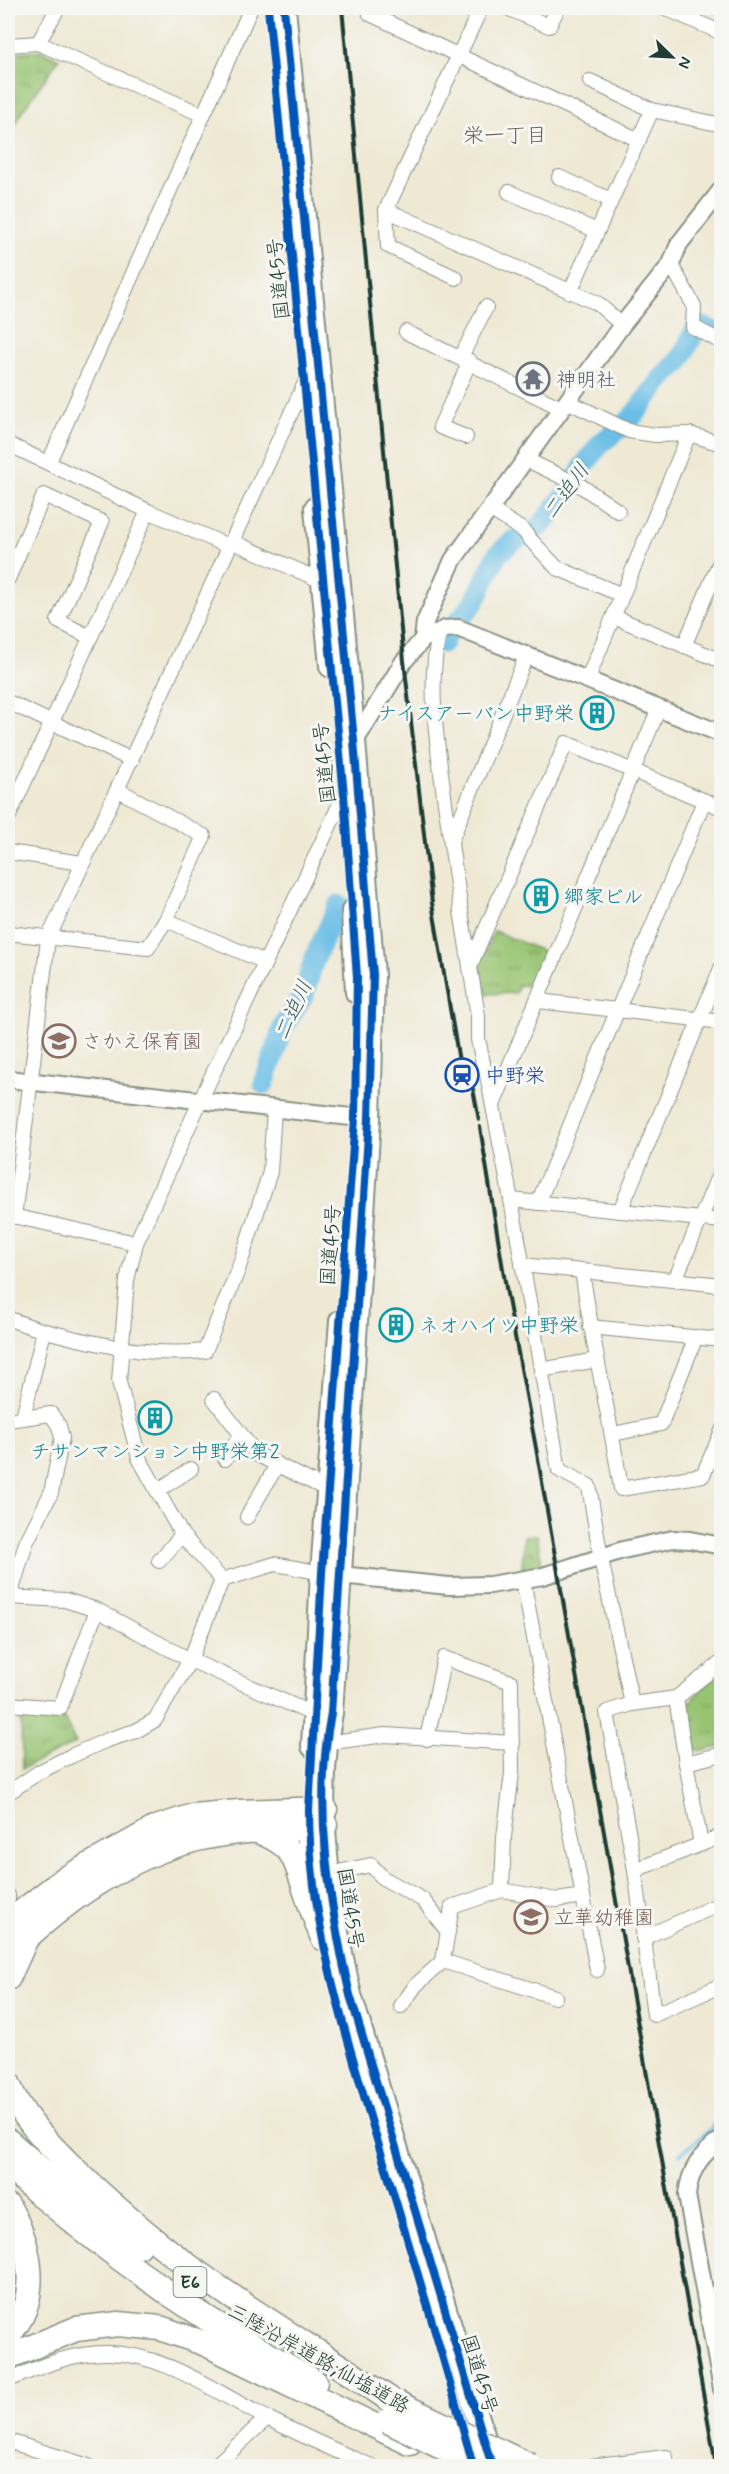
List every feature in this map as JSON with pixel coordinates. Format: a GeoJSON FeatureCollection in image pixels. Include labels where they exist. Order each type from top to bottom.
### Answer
{"type":"FeatureCollection","features":[{"type":"Feature","properties":{"kind":"highway","name":"国道45号"},"geometry":{"type":"LineString","coordinates":[[268,8],[322,581],[372,957],[331,1574],[315,1715],[317,1818],[315,1894],[337,2002],[473,2466]]}},
{"type":"Feature","properties":{"kind":"highway","name":"国道45号"},"geometry":{"type":"LineString","coordinates":[[284,8],[354,741],[344,795],[357,977],[362,1119],[328,1490],[331,1574],[331,1713],[317,1818],[328,1874],[334,1926],[350,1995],[492,2466]]}},
{"type":"Feature","properties":{"kind":"highway"},"geometry":{"type":"LineString","coordinates":[[8,1954],[14,1932],[30,1907],[63,1880],[156,1828],[194,1816],[239,1812],[317,1818]]}},
{"type":"Feature","properties":{"kind":"highway"},"geometry":{"type":"LineString","coordinates":[[14,1932],[55,1912],[122,1867],[169,1847],[198,1839],[317,1818]]}},
{"type":"Feature","properties":{"kind":"highway"},"geometry":{"type":"LineString","coordinates":[[254,1830],[280,1842],[292,1852],[297,1860],[323,1938]]}},
{"type":"Feature","properties":{"kind":"highway"},"geometry":{"type":"LineString","coordinates":[[8,1978],[14,1932]]}},
{"type":"Feature","properties":{"kind":"highway"},"geometry":{"type":"LineString","coordinates":[[8,2083],[32,2125],[95,2189],[126,2216],[225,2292],[330,2358],[389,2414],[465,2466]]}},
{"type":"Feature","properties":{"kind":"highway","name":"三陸沿岸道路;仙塩道路"},"geometry":{"type":"LineString","coordinates":[[8,2140],[56,2183],[178,2275],[389,2414],[481,2466]]}},
{"type":"Feature","properties":{"kind":"highway","name":"三陸沿岸道路;仙塩道路"},"geometry":{"type":"LineString","coordinates":[[8,2166],[104,2246],[167,2292],[208,2319],[319,2384],[389,2414],[530,2466]]}},
{"type":"Feature","properties":{"kind":"highway"},"geometry":{"type":"LineString","coordinates":[[8,2206],[22,2236],[30,2268],[27,2301],[21,2317],[8,2335]]}},
{"type":"Feature","properties":{"kind":"highway"},"geometry":{"type":"LineString","coordinates":[[8,2357],[76,2329],[118,2324],[160,2328],[389,2414]]}},
{"type":"Feature","properties":{"kind":"street"},"geometry":{"type":"LineString","coordinates":[[38,43],[58,8]]}},
{"type":"Feature","properties":{"kind":"street"},"geometry":{"type":"LineString","coordinates":[[49,462],[250,8]]}},
{"type":"Feature","properties":{"kind":"street"},"geometry":{"type":"LineString","coordinates":[[373,8],[370,14],[639,140]]}},
{"type":"Feature","properties":{"kind":"street"},"geometry":{"type":"LineString","coordinates":[[456,278],[388,246],[386,210],[481,8]]}},
{"type":"Feature","properties":{"kind":"street"},"geometry":{"type":"LineString","coordinates":[[507,8],[549,26],[558,8]]}},
{"type":"Feature","properties":{"kind":"street"},"geometry":{"type":"LineString","coordinates":[[665,8],[722,33]]}},
{"type":"Feature","properties":{"kind":"street"},"geometry":{"type":"LineString","coordinates":[[8,45],[38,43],[203,115]]}},
{"type":"Feature","properties":{"kind":"street"},"geometry":{"type":"LineString","coordinates":[[590,81],[652,110],[722,125]]}},
{"type":"Feature","properties":{"kind":"street"},"geometry":{"type":"LineString","coordinates":[[570,292],[652,110]]}},
{"type":"Feature","properties":{"kind":"street"},"geometry":{"type":"LineString","coordinates":[[560,177],[611,200]]}},
{"type":"Feature","properties":{"kind":"street"},"geometry":{"type":"LineString","coordinates":[[509,192],[597,231]]}},
{"type":"Feature","properties":{"kind":"street"},"geometry":{"type":"LineString","coordinates":[[423,639],[425,622],[453,560],[622,325],[671,264],[680,244],[720,193]]}},
{"type":"Feature","properties":{"kind":"street"},"geometry":{"type":"LineString","coordinates":[[386,210],[597,303],[622,325]]}},
{"type":"Feature","properties":{"kind":"street"},"geometry":{"type":"LineString","coordinates":[[671,264],[694,306],[698,329],[718,340],[722,339]]}},
{"type":"Feature","properties":{"kind":"street"},"geometry":{"type":"LineString","coordinates":[[466,437],[440,427],[486,306]]}},
{"type":"Feature","properties":{"kind":"street"},"geometry":{"type":"LineString","coordinates":[[406,332],[564,405],[623,429],[655,435],[689,434],[722,444]]}},
{"type":"Feature","properties":{"kind":"street"},"geometry":{"type":"LineString","coordinates":[[136,1243],[11,1216],[48,939],[305,383]]}},
{"type":"Feature","properties":{"kind":"street"},"geometry":{"type":"LineString","coordinates":[[588,678],[689,434]]}},
{"type":"Feature","properties":{"kind":"street"},"geometry":{"type":"LineString","coordinates":[[8,444],[148,511],[322,581]]}},
{"type":"Feature","properties":{"kind":"street"},"geometry":{"type":"LineString","coordinates":[[525,459],[576,483],[618,511]]}},
{"type":"Feature","properties":{"kind":"street"},"geometry":{"type":"LineString","coordinates":[[8,579],[44,495],[102,522],[58,621],[90,637]]}},
{"type":"Feature","properties":{"kind":"street"},"geometry":{"type":"LineString","coordinates":[[490,509],[526,534],[557,568],[622,595]]}},
{"type":"Feature","properties":{"kind":"street"},"geometry":{"type":"LineString","coordinates":[[8,819],[148,511]]}},
{"type":"Feature","properties":{"kind":"street"},"geometry":{"type":"LineString","coordinates":[[684,646],[722,557]]}},
{"type":"Feature","properties":{"kind":"street"},"geometry":{"type":"LineString","coordinates":[[614,617],[722,661]]}},
{"type":"Feature","properties":{"kind":"street"},"geometry":{"type":"LineString","coordinates":[[354,741],[404,661],[423,639],[448,629],[527,654],[722,734]]}},
{"type":"Feature","properties":{"kind":"street"},"geometry":{"type":"LineString","coordinates":[[448,629],[434,652],[435,724],[450,842],[478,1016],[478,1039],[511,1200],[558,1470],[589,1486],[601,1559],[632,1704]]}},
{"type":"Feature","properties":{"kind":"street"},"geometry":{"type":"LineString","coordinates":[[450,842],[527,654]]}},
{"type":"Feature","properties":{"kind":"street"},"geometry":{"type":"LineString","coordinates":[[8,702],[132,760]]}},
{"type":"Feature","properties":{"kind":"street"},"geometry":{"type":"LineString","coordinates":[[493,1105],[658,708]]}},
{"type":"Feature","properties":{"kind":"street"},"geometry":{"type":"LineString","coordinates":[[469,967],[566,743],[722,808]]}},
{"type":"Feature","properties":{"kind":"street"},"geometry":{"type":"LineString","coordinates":[[8,933],[148,948],[166,920],[204,836],[118,790]]}},
{"type":"Feature","properties":{"kind":"street"},"geometry":{"type":"LineString","coordinates":[[222,1580],[182,1535],[138,1458],[119,1382],[127,1280],[136,1243],[200,1100],[344,795]]}},
{"type":"Feature","properties":{"kind":"street"},"geometry":{"type":"LineString","coordinates":[[538,1203],[704,801]]}},
{"type":"Feature","properties":{"kind":"street"},"geometry":{"type":"LineString","coordinates":[[8,852],[82,862]]}},
{"type":"Feature","properties":{"kind":"street"},"geometry":{"type":"LineString","coordinates":[[166,920],[265,962]]}},
{"type":"Feature","properties":{"kind":"street"},"geometry":{"type":"LineString","coordinates":[[620,1211],[722,966]]}},
{"type":"Feature","properties":{"kind":"street"},"geometry":{"type":"LineString","coordinates":[[538,1001],[722,1022]]}},
{"type":"Feature","properties":{"kind":"street"},"geometry":{"type":"LineString","coordinates":[[8,1079],[362,1119]]}},
{"type":"Feature","properties":{"kind":"street"},"geometry":{"type":"LineString","coordinates":[[8,1318],[31,1329],[122,1349],[171,1354],[205,1351],[238,1270],[270,1172],[274,1109]]}},
{"type":"Feature","properties":{"kind":"street"},"geometry":{"type":"LineString","coordinates":[[675,1280],[722,1167]]}},
{"type":"Feature","properties":{"kind":"street"},"geometry":{"type":"LineString","coordinates":[[511,1200],[722,1221]]}},
{"type":"Feature","properties":{"kind":"street"},"geometry":{"type":"LineString","coordinates":[[522,1265],[722,1285]]}},
{"type":"Feature","properties":{"kind":"street"},"geometry":{"type":"LineString","coordinates":[[582,1270],[590,1327],[613,1434],[621,1489],[703,1475],[722,1431]]}},
{"type":"Feature","properties":{"kind":"street"},"geometry":{"type":"LineString","coordinates":[[590,1327],[722,1340]]}},
{"type":"Feature","properties":{"kind":"street"},"geometry":{"type":"LineString","coordinates":[[23,1417],[44,1331]]}},
{"type":"Feature","properties":{"kind":"street"},"geometry":{"type":"LineString","coordinates":[[613,1434],[661,1424],[696,1337]]}},
{"type":"Feature","properties":{"kind":"street"},"geometry":{"type":"LineString","coordinates":[[541,1370],[597,1360]]}},
{"type":"Feature","properties":{"kind":"street"},"geometry":{"type":"LineString","coordinates":[[214,1399],[256,1454],[328,1490]]}},
{"type":"Feature","properties":{"kind":"street"},"geometry":{"type":"LineString","coordinates":[[8,1420],[51,1414],[59,1426],[62,1438],[51,1493],[26,1544],[8,1599],[65,1600],[97,1610],[190,1660],[315,1715]]}},
{"type":"Feature","properties":{"kind":"street"},"geometry":{"type":"LineString","coordinates":[[225,1459],[241,1435]]}},
{"type":"Feature","properties":{"kind":"street"},"geometry":{"type":"LineString","coordinates":[[248,1517],[277,1465]]}},
{"type":"Feature","properties":{"kind":"street"},"geometry":{"type":"LineString","coordinates":[[157,1491],[191,1469]]}},
{"type":"Feature","properties":{"kind":"street"},"geometry":{"type":"LineString","coordinates":[[159,1561],[182,1535]]}},
{"type":"Feature","properties":{"kind":"street"},"geometry":{"type":"LineString","coordinates":[[222,1580],[275,1564],[331,1574],[449,1586],[490,1586],[523,1580],[674,1539],[722,1546]]}},
{"type":"Feature","properties":{"kind":"street"},"geometry":{"type":"LineString","coordinates":[[8,1793],[39,1772],[71,1756],[107,1740],[136,1731],[155,1720],[190,1660],[222,1580]]}},
{"type":"Feature","properties":{"kind":"street"},"geometry":{"type":"LineString","coordinates":[[523,1580],[597,1971]]}},
{"type":"Feature","properties":{"kind":"street"},"geometry":{"type":"LineString","coordinates":[[8,1704],[60,1708],[97,1610]]}},
{"type":"Feature","properties":{"kind":"street"},"geometry":{"type":"LineString","coordinates":[[427,1739],[444,1658],[511,1682],[512,1773],[504,1837],[502,1890]]}},
{"type":"Feature","properties":{"kind":"street"},"geometry":{"type":"LineString","coordinates":[[722,1662],[676,1698],[632,1704],[607,1712],[635,1870],[654,2015],[722,1985]]}},
{"type":"Feature","properties":{"kind":"street"},"geometry":{"type":"LineString","coordinates":[[676,1698],[701,1844]]}},
{"type":"Feature","properties":{"kind":"street"},"geometry":{"type":"LineString","coordinates":[[326,1743],[385,1735],[513,1743]]}},
{"type":"Feature","properties":{"kind":"street"},"geometry":{"type":"LineString","coordinates":[[686,1763],[722,1754]]}},
{"type":"Feature","properties":{"kind":"street"},"geometry":{"type":"LineString","coordinates":[[635,1870],[722,1836]]}},
{"type":"Feature","properties":{"kind":"street"},"geometry":{"type":"LineString","coordinates":[[328,1874],[371,1865],[383,1878],[423,1900],[448,1932]]}},
{"type":"Feature","properties":{"kind":"street"},"geometry":{"type":"LineString","coordinates":[[401,2006],[416,1985],[443,1961],[452,1907],[502,1890],[557,1900],[584,1896]]}},
{"type":"Feature","properties":{"kind":"street"},"geometry":{"type":"LineString","coordinates":[[643,1938],[722,1903]]}},
{"type":"Feature","properties":{"kind":"street"},"geometry":{"type":"LineString","coordinates":[[443,1961],[555,1996]]}},
{"type":"Feature","properties":{"kind":"street"},"geometry":{"type":"LineString","coordinates":[[722,2139],[701,2155],[689,2179],[687,2194],[722,2389]]}},
{"type":"Feature","properties":{"kind":"street"},"geometry":{"type":"LineString","coordinates":[[8,2380],[72,2356],[123,2353],[174,2368],[267,2418],[371,2466]]}},
{"type":"Feature","properties":{"kind":"street"},"geometry":{"type":"LineString","coordinates":[[215,2466],[267,2418]]}},
{"type":"Feature","properties":{"kind":"street"},"geometry":{"type":"LineString","coordinates":[[8,2441],[88,2466]]}},
{"type":"Feature","properties":{"kind":"street"},"geometry":{"type":"LineString","coordinates":[[590,2466],[666,2457]]}},
{"type":"Feature","properties":{"kind":"green space"},"geometry":{"type":"Polygon","coordinates":[[[40,50],[59,59],[23,110],[8,139],[8,53],[40,50]]]}},
{"type":"Feature","properties":{"kind":"green space"},"geometry":{"type":"Polygon","coordinates":[[[494,931],[552,955],[539,987],[519,985],[516,993],[487,994],[479,967],[494,931]]]}},
{"type":"Feature","properties":{"kind":"green space"},"geometry":{"type":"Polygon","coordinates":[[[537,1535],[542,1564],[522,1570],[524,1536],[537,1535]]]}},
{"type":"Feature","properties":{"kind":"green space"},"geometry":{"type":"Polygon","coordinates":[[[720,1669],[721,1747],[700,1751],[691,1747],[683,1710],[720,1669]]]}},
{"type":"Feature","properties":{"kind":"green space"},"geometry":{"type":"Polygon","coordinates":[[[21,1713],[62,1715],[76,1743],[22,1769],[21,1713]]]}},
{"type":"Feature","properties":{"kind":"waterway","name":"二迫川"},"geometry":{"type":"LineString","coordinates":[[443,643],[444,638],[475,601],[497,555],[513,541],[540,527],[571,488],[601,443],[630,420],[662,378],[679,362],[698,325],[715,332]]}},
{"type":"Feature","properties":{"kind":"waterway","name":"二迫川"},"geometry":{"type":"LineString","coordinates":[[264,1084],[283,1027],[304,994],[314,959],[339,905]]}},
{"type":"Feature","properties":{"kind":"waterway"},"geometry":{"type":"LineString","coordinates":[[680,2154],[708,2132],[722,2116]]}},
{"type":"Feature","properties":{"kind":"railway"},"geometry":{"type":"LineString","coordinates":[[342,8],[404,661],[432,903],[460,1067]]}},
{"type":"Feature","properties":{"kind":"railway"},"geometry":{"type":"LineString","coordinates":[[473,1089],[479,1120]]}},
{"type":"Feature","properties":{"kind":"railway"},"geometry":{"type":"LineString","coordinates":[[480,1127],[507,1294],[716,2466]]}},
{"type":"Feature","properties":{"kind":"cycle path"},"geometry":{"type":"LineString","coordinates":[[268,8],[344,795],[357,977],[355,1118],[322,1573],[309,1810],[311,1851],[321,1932],[340,2012],[473,2466]]}},
{"type":"Feature","properties":{"kind":"cycle path"},"geometry":{"type":"LineString","coordinates":[[284,8],[354,741],[373,975],[369,1119],[331,1713],[323,1783],[326,1854],[330,1890],[350,1995],[492,2466]]}},
{"type":"Feature","properties":{"kind":"place","name":"神明社"},"geometry":{"type":"Point","coordinates":[533,379]}},
{"type":"Feature","properties":{"kind":"place","name":"ナイスアーバン中野栄"},"geometry":{"type":"Point","coordinates":[597,713]}},
{"type":"Feature","properties":{"kind":"place","name":"郷家ビル"},"geometry":{"type":"Point","coordinates":[541,896]}},
{"type":"Feature","properties":{"kind":"place","name":"さかえ保育園"},"geometry":{"type":"Point","coordinates":[59,1041]}},
{"type":"Feature","properties":{"kind":"place","name":"中野栄"},"geometry":{"type":"Point","coordinates":[462,1075]}},
{"type":"Feature","properties":{"kind":"place","name":"ネオハイツ中野栄"},"geometry":{"type":"Point","coordinates":[396,1325]}},
{"type":"Feature","properties":{"kind":"place","name":"チサンマンション中野栄第2"},"geometry":{"type":"Point","coordinates":[155,1418]}},
{"type":"Feature","properties":{"kind":"place","name":"立華幼稚園"},"geometry":{"type":"Point","coordinates":[531,1917]}},
{"type":"Feature","properties":{"kind":"district","name":"栄一丁目"},"geometry":{"type":"Point","coordinates":[505,135]}}]}
